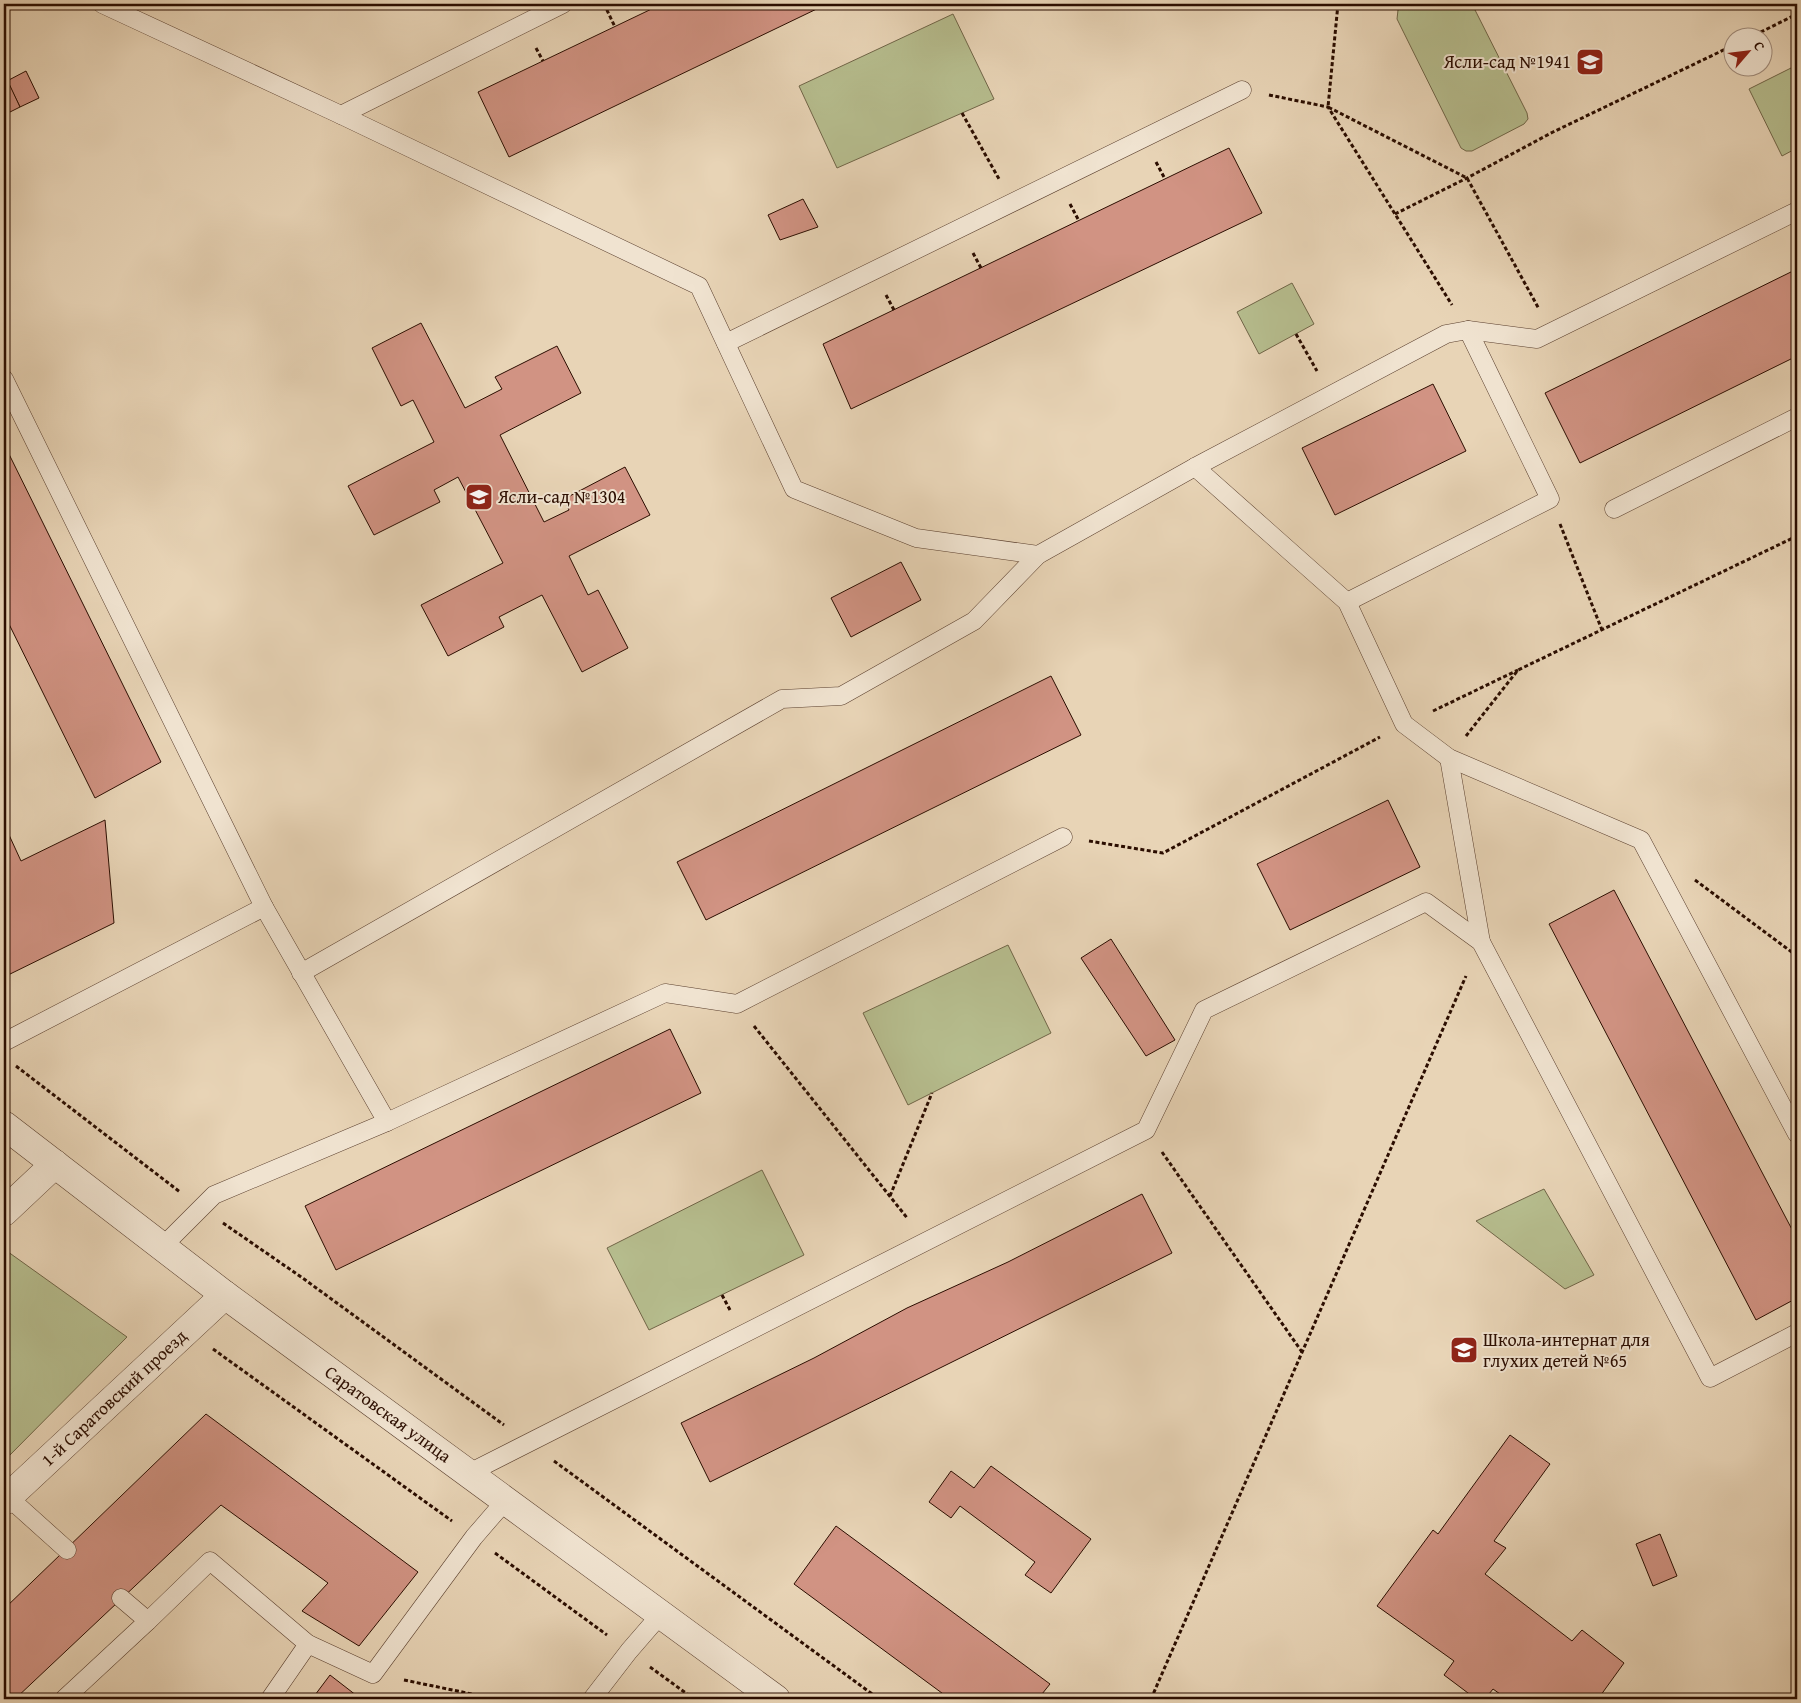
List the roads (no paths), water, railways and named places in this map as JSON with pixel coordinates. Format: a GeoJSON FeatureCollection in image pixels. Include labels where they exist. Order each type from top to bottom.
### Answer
{"type":"FeatureCollection","features":[{"type":"Feature","properties":{"kind":"street","name":"Саратовская улица"},"geometry":{"type":"LineString","coordinates":[[4,1125],[225,1295],[776,1699]]}},
{"type":"Feature","properties":{"kind":"street"},"geometry":{"type":"LineString","coordinates":[[4,1212],[55,1164]]}},
{"type":"Feature","properties":{"kind":"street","name":"1-й Саратовский проезд"},"geometry":{"type":"LineString","coordinates":[[6,1499],[225,1295]]}},
{"type":"Feature","properties":{"kind":"lane"},"geometry":{"type":"LineString","coordinates":[[102,4],[341,115],[700,286],[794,489],[916,538],[1038,555]]}},
{"type":"Feature","properties":{"kind":"lane"},"geometry":{"type":"LineString","coordinates":[[341,115],[563,4]]}},
{"type":"Feature","properties":{"kind":"lane"},"geometry":{"type":"LineString","coordinates":[[726,343],[1242,90]]}},
{"type":"Feature","properties":{"kind":"lane"},"geometry":{"type":"LineString","coordinates":[[301,973],[782,699],[841,696],[974,621],[1038,555],[1195,467],[1446,334],[1468,330],[1537,339],[1797,211]]}},
{"type":"Feature","properties":{"kind":"lane"},"geometry":{"type":"LineString","coordinates":[[1347,602],[1550,499],[1468,330]]}},
{"type":"Feature","properties":{"kind":"lane"},"geometry":{"type":"LineString","coordinates":[[4,379],[264,907],[387,1122]]}},
{"type":"Feature","properties":{"kind":"lane"},"geometry":{"type":"LineString","coordinates":[[1614,509],[1797,417]]}},
{"type":"Feature","properties":{"kind":"lane"},"geometry":{"type":"LineString","coordinates":[[1195,467],[1347,602],[1404,724],[1448,758],[1641,840],[1797,1134]]}},
{"type":"Feature","properties":{"kind":"lane"},"geometry":{"type":"LineString","coordinates":[[1448,758],[1481,942],[1710,1378],[1797,1333]]}},
{"type":"Feature","properties":{"kind":"lane"},"geometry":{"type":"LineString","coordinates":[[162,1247],[214,1195],[387,1122],[665,993],[737,1004],[1063,837]]}},
{"type":"Feature","properties":{"kind":"lane"},"geometry":{"type":"LineString","coordinates":[[470,1474],[1146,1130],[1204,1010],[1426,902],[1481,942]]}},
{"type":"Feature","properties":{"kind":"lane"},"geometry":{"type":"LineString","coordinates":[[4,1042],[264,907]]}},
{"type":"Feature","properties":{"kind":"lane"},"geometry":{"type":"LineString","coordinates":[[6,1499],[67,1550]]}},
{"type":"Feature","properties":{"kind":"lane"},"geometry":{"type":"LineString","coordinates":[[64,1699],[210,1561],[308,1644],[373,1674],[474,1537],[506,1500]]}},
{"type":"Feature","properties":{"kind":"lane"},"geometry":{"type":"LineString","coordinates":[[121,1598],[148,1621]]}},
{"type":"Feature","properties":{"kind":"lane"},"geometry":{"type":"LineString","coordinates":[[592,1699],[629,1651],[661,1614]]}},
{"type":"Feature","properties":{"kind":"lane"},"geometry":{"type":"LineString","coordinates":[[270,1699],[308,1644]]}},
{"type":"Feature","properties":{"kind":"place","name":"Ясли-сад №1941"},"geometry":{"type":"Point","coordinates":[1590,62]}},
{"type":"Feature","properties":{"kind":"place","name":"Ясли-сад №1304"},"geometry":{"type":"Point","coordinates":[479,497]}},
{"type":"Feature","properties":{"kind":"place","name":"Школа-интернат для глухих детей №65"},"geometry":{"type":"Point","coordinates":[1464,1350]}}]}
